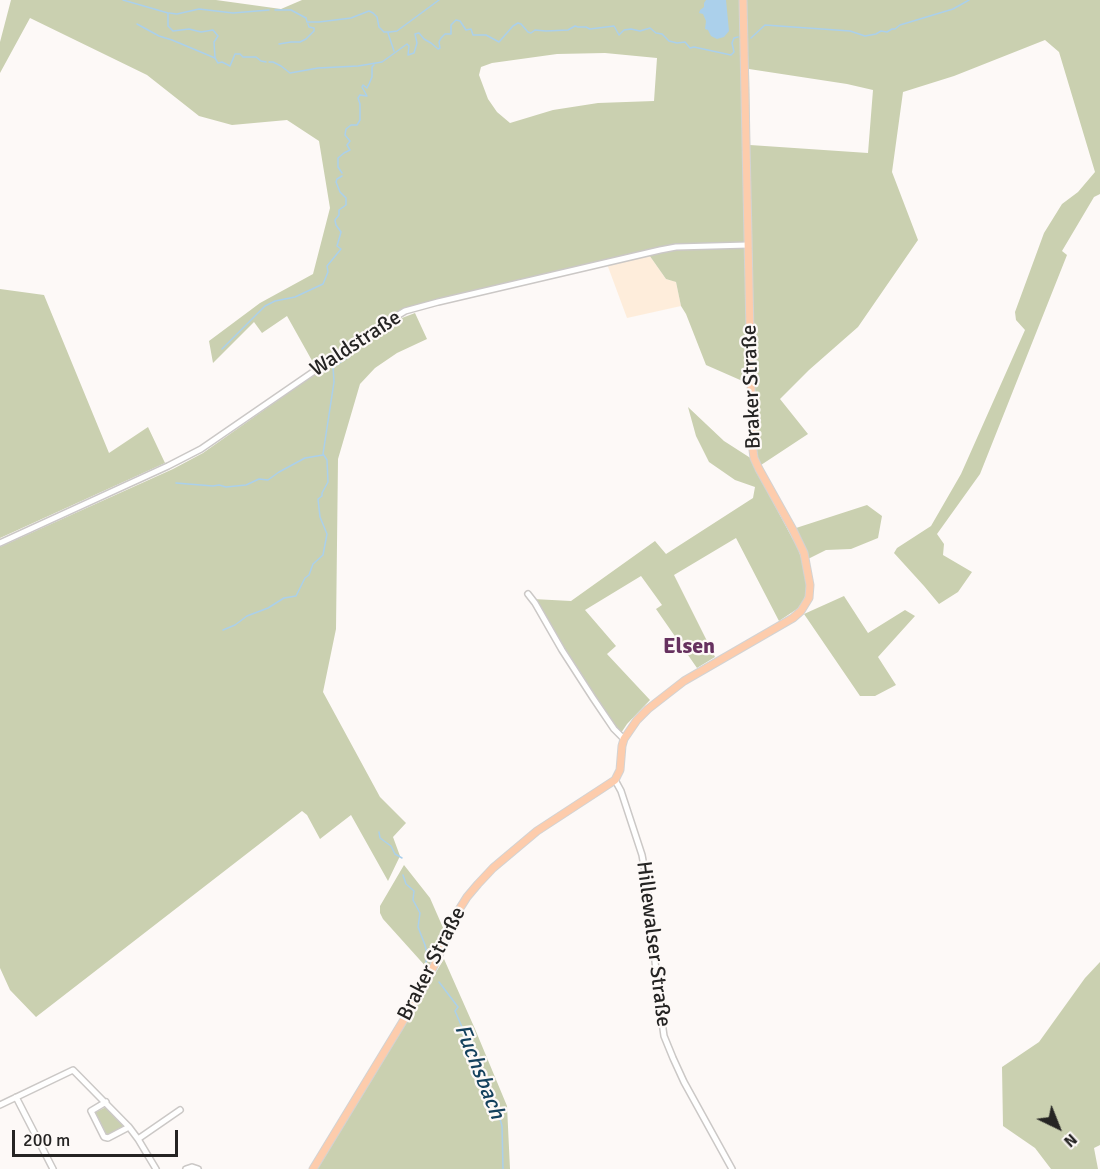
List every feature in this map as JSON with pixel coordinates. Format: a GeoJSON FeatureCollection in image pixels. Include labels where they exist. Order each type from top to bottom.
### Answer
{"type":"FeatureCollection","features":[{"type":"Feature","properties":{"kind":"main road","name":"Braker Straße"},"geometry":{"type":"LineString","coordinates":[[624,739],[637,720],[673,688],[793,618],[801,611],[809,598],[810,585],[804,553],[754,458],[743,0]]}},
{"type":"Feature","properties":{"kind":"main road"},"geometry":{"type":"LineString","coordinates":[[615,780],[620,770],[624,739]]}},
{"type":"Feature","properties":{"kind":"main road","name":"Braker Straße"},"geometry":{"type":"LineString","coordinates":[[313,1169],[428,980],[455,916],[467,897],[523,842],[615,780]]}},
{"type":"Feature","properties":{"kind":"street","name":"Waldstraße"},"geometry":{"type":"LineString","coordinates":[[0,543],[201,449],[405,311],[660,250],[676,247],[748,246]]}},
{"type":"Feature","properties":{"kind":"street"},"geometry":{"type":"LineString","coordinates":[[528,594],[593,698],[614,729],[624,739]]}},
{"type":"Feature","properties":{"kind":"street","name":"Hillewalser Straße"},"geometry":{"type":"LineString","coordinates":[[615,780],[621,791],[642,855],[664,1036],[684,1082],[732,1169]]}},
{"type":"Feature","properties":{"kind":"street"},"geometry":{"type":"LineString","coordinates":[[0,1105],[74,1070],[129,1126],[156,1169]]}},
{"type":"Feature","properties":{"kind":"street"},"geometry":{"type":"LineString","coordinates":[[16,1097],[53,1169]]}},
{"type":"Feature","properties":{"kind":"street"},"geometry":{"type":"LineString","coordinates":[[106,1102],[91,1112],[104,1137],[108,1138],[129,1126]]}},
{"type":"Feature","properties":{"kind":"street"},"geometry":{"type":"LineString","coordinates":[[138,1139],[180,1110]]}},
{"type":"Feature","properties":{"kind":"street"},"geometry":{"type":"LineString","coordinates":[[186,1169],[192,1167],[198,1169]]}},
{"type":"Feature","properties":{"kind":"shaded area"},"geometry":{"type":"Polygon","coordinates":[[[649,255],[666,279],[676,282],[681,306],[627,318],[607,264],[649,255]]]}},
{"type":"Feature","properties":{"kind":"green space"},"geometry":{"type":"Polygon","coordinates":[[[11,0],[216,0],[281,9],[302,0],[1100,0],[1100,194],[1094,197],[1062,251],[1067,255],[980,474],[937,534],[944,544],[943,555],[972,572],[958,592],[939,604],[894,553],[897,548],[931,526],[961,474],[1025,330],[1016,320],[1015,312],[1044,233],[1062,204],[1078,192],[1095,172],[1059,52],[1045,40],[954,76],[903,92],[892,172],[918,240],[858,327],[780,399],[808,434],[761,465],[767,477],[765,487],[798,549],[804,566],[807,586],[804,601],[797,609],[779,621],[736,538],[674,575],[715,657],[697,668],[656,609],[662,605],[641,576],[585,610],[616,646],[607,654],[650,700],[621,733],[613,726],[533,599],[571,601],[655,541],[666,554],[753,498],[755,487],[735,480],[709,462],[696,436],[688,407],[724,441],[752,459],[747,383],[706,365],[681,306],[676,282],[666,279],[647,252],[400,310],[315,366],[287,316],[262,333],[254,322],[213,363],[209,341],[260,303],[313,274],[330,208],[319,141],[287,120],[232,125],[199,116],[147,75],[30,18],[0,73],[0,42],[11,0]],[[605,53],[557,54],[492,63],[481,67],[479,75],[488,99],[497,112],[510,123],[553,110],[598,103],[654,101],[657,58],[605,53]],[[749,69],[750,145],[868,153],[873,90],[749,69]]]}},
{"type":"Feature","properties":{"kind":"green space"},"geometry":{"type":"Polygon","coordinates":[[[0,289],[44,295],[109,453],[148,427],[165,463],[0,538],[0,289]]]}},
{"type":"Feature","properties":{"kind":"green space"},"geometry":{"type":"Polygon","coordinates":[[[415,313],[427,339],[397,353],[375,368],[360,384],[338,459],[336,629],[323,692],[380,797],[406,823],[393,837],[400,856],[388,881],[351,815],[320,839],[307,815],[302,811],[36,1017],[10,990],[0,968],[0,547],[173,469],[203,453],[328,365],[402,318],[415,313]]]}},
{"type":"Feature","properties":{"kind":"green space"},"geometry":{"type":"Polygon","coordinates":[[[867,505],[882,516],[878,538],[851,549],[826,550],[808,559],[796,528],[867,505]]]}},
{"type":"Feature","properties":{"kind":"green space"},"geometry":{"type":"Polygon","coordinates":[[[844,596],[868,633],[905,610],[915,616],[878,657],[896,685],[875,696],[860,696],[804,614],[844,596]]]}},
{"type":"Feature","properties":{"kind":"green space"},"geometry":{"type":"Polygon","coordinates":[[[404,865],[430,898],[444,930],[428,969],[380,913],[380,906],[404,865]]]}},
{"type":"Feature","properties":{"kind":"green space"},"geometry":{"type":"Polygon","coordinates":[[[444,959],[507,1106],[510,1169],[316,1169],[444,959]]]}},
{"type":"Feature","properties":{"kind":"green space"},"geometry":{"type":"Polygon","coordinates":[[[1100,962],[1100,1145],[1094,1148],[1098,1169],[1051,1169],[1035,1148],[1003,1126],[1002,1067],[1039,1042],[1085,978],[1100,962]]]}},
{"type":"Feature","properties":{"kind":"green space"},"geometry":{"type":"Polygon","coordinates":[[[106,1107],[123,1125],[122,1128],[109,1135],[105,1134],[95,1115],[96,1112],[106,1107]]]}},
{"type":"Feature","properties":{"kind":"water"},"geometry":{"type":"Polygon","coordinates":[[[706,0],[726,0],[729,31],[724,37],[717,39],[705,29],[706,21],[703,14],[699,13],[706,0]]]}},
{"type":"Feature","properties":{"kind":"waterway"},"geometry":{"type":"LineString","coordinates":[[123,0],[168,13],[168,26],[173,31],[213,30],[218,36],[214,42],[215,58],[218,63],[222,62],[230,66],[235,54],[243,57],[256,57],[266,62]]}},
{"type":"Feature","properties":{"kind":"waterway"},"geometry":{"type":"LineString","coordinates":[[275,10],[291,10],[306,18],[307,22],[351,18],[369,11],[377,17],[379,27],[384,32],[390,32],[397,31],[439,0]]}},
{"type":"Feature","properties":{"kind":"waterway"},"geometry":{"type":"LineString","coordinates":[[751,38],[765,25],[850,31],[865,36],[881,31],[887,32],[900,25],[953,9],[969,0]]}},
{"type":"Feature","properties":{"kind":"waterway"},"geometry":{"type":"LineString","coordinates":[[169,13],[177,14],[199,9],[233,13],[269,10]]}},
{"type":"Feature","properties":{"kind":"waterway"},"geometry":{"type":"LineString","coordinates":[[269,62],[281,66],[290,73],[382,62],[407,44],[409,46],[408,55],[414,53],[417,43],[415,34],[419,33],[424,39],[438,49],[440,48],[441,38],[445,34],[451,34],[451,25],[456,20],[460,21],[466,30],[471,29],[473,35],[486,35],[499,42],[518,23],[531,33],[535,30],[568,30],[575,26],[590,29],[614,26],[619,35],[624,30],[640,31],[650,28],[662,34],[669,41],[685,42],[690,48],[731,55],[734,52],[732,43],[734,38],[738,37]]}},
{"type":"Feature","properties":{"kind":"waterway"},"geometry":{"type":"LineString","coordinates":[[137,24],[159,36],[215,58]]}},
{"type":"Feature","properties":{"kind":"waterway"},"geometry":{"type":"LineString","coordinates":[[279,44],[300,42],[306,39],[314,31],[314,28],[309,27],[308,24]]}},
{"type":"Feature","properties":{"kind":"waterway"},"geometry":{"type":"LineString","coordinates":[[388,33],[394,51]]}},
{"type":"Feature","properties":{"kind":"waterway"},"geometry":{"type":"LineString","coordinates":[[342,173],[338,167],[338,158],[350,150],[347,145],[350,141],[345,135],[346,129],[351,125],[357,125],[360,120],[358,98],[360,95],[367,96],[362,87],[363,85],[367,88],[374,65]]}},
{"type":"Feature","properties":{"kind":"waterway"},"geometry":{"type":"LineString","coordinates":[[222,349],[265,306],[275,301],[295,297],[323,284],[328,272],[327,266],[341,249],[337,246],[341,232],[335,220],[339,215],[339,210],[346,205],[346,198],[340,192],[336,182],[342,176]]}},
{"type":"Feature","properties":{"kind":"waterway"},"geometry":{"type":"LineString","coordinates":[[223,630],[284,598],[296,596],[313,564],[323,555],[327,534],[320,517],[318,499],[322,496],[328,482],[327,460],[323,454],[334,382],[333,367],[350,356]]}},
{"type":"Feature","properties":{"kind":"waterway"},"geometry":{"type":"LineString","coordinates":[[176,483],[226,487],[246,485],[259,479],[268,480],[305,458],[323,455]]}},
{"type":"Feature","properties":{"kind":"waterway","name":"Fuchsbach"},"geometry":{"type":"LineString","coordinates":[[379,832],[380,838],[402,858]]}},
{"type":"Feature","properties":{"kind":"waterway","name":"Fuchsbach"},"geometry":{"type":"LineString","coordinates":[[403,875],[406,884],[414,891],[413,900],[420,913],[418,927],[427,953],[426,963]]}},
{"type":"Feature","properties":{"kind":"waterway","name":"Fuchsbach"},"geometry":{"type":"LineString","coordinates":[[439,982],[458,1007],[455,1011],[496,1105],[502,1126],[503,1169]]}},
{"type":"Feature","properties":{"kind":"district","name":"Elsen"},"geometry":{"type":"Point","coordinates":[689,647]}}]}
